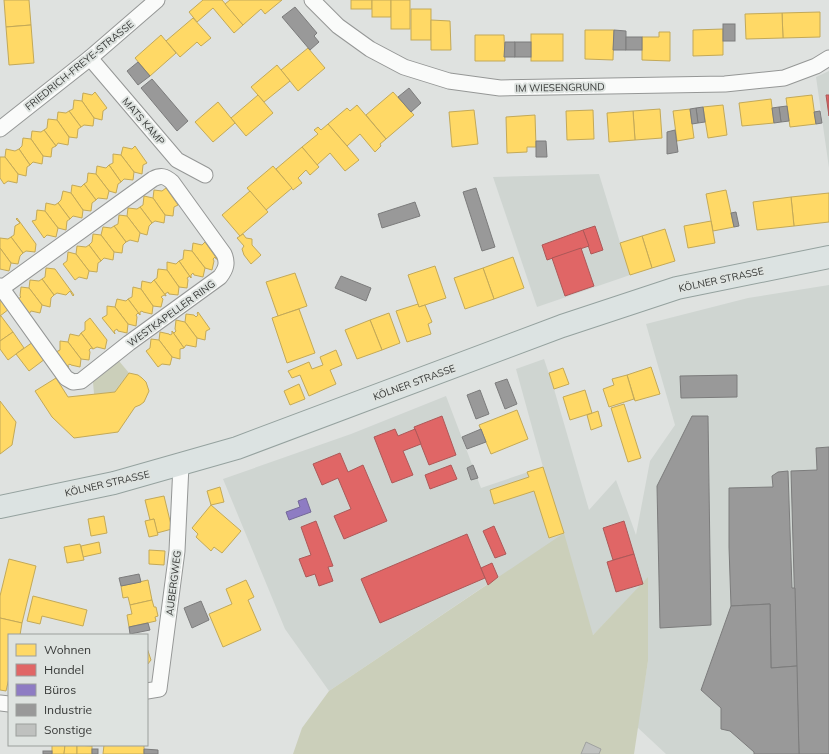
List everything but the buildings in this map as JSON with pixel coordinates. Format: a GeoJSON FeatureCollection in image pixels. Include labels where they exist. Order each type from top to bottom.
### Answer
{"type":"FeatureCollection","features":[{"type":"Feature","properties":{"kind":"main road","name":"KÖLNER STRASSE"},"geometry":{"type":"LineString","coordinates":[[0,507],[114,483],[181,465],[259,440],[562,326],[677,288],[829,258]]}},
{"type":"Feature","properties":{"kind":"street","name":"FRIEDRICH-FREYE-STRASSE"},"geometry":{"type":"LineString","coordinates":[[0,129],[90,58],[157,0]]}},
{"type":"Feature","properties":{"kind":"street","name":"IM WIESENGRUND"},"geometry":{"type":"LineString","coordinates":[[312,0],[338,26],[370,49],[404,67],[449,81],[500,88],[726,84],[784,78],[816,66],[829,58]]}},
{"type":"Feature","properties":{"kind":"street","name":"MATS KAMP"},"geometry":{"type":"LineString","coordinates":[[90,58],[178,160],[205,175]]}},
{"type":"Feature","properties":{"kind":"street","name":"WESTKAPELLER RING"},"geometry":{"type":"LineString","coordinates":[[161,176],[166,177],[172,182],[224,254],[226,260],[224,272],[220,277],[129,343],[81,382],[73,382],[66,378],[1,287],[50,254],[153,179],[161,176]]}},
{"type":"Feature","properties":{"kind":"street","name":"AUBERGWEG"},"geometry":{"type":"LineString","coordinates":[[148,691],[159,689],[177,551],[181,465]]}},
{"type":"Feature","properties":{"kind":"shaded area"},"geometry":{"type":"Polygon","coordinates":[[[829,71],[829,168],[816,77],[829,71]]]}},
{"type":"Feature","properties":{"kind":"shaded area"},"geometry":{"type":"Polygon","coordinates":[[[599,174],[630,275],[537,307],[493,177],[599,174]]]}},
{"type":"Feature","properties":{"kind":"shaded area"},"geometry":{"type":"Polygon","coordinates":[[[829,285],[829,754],[666,754],[637,727],[648,661],[648,578],[593,635],[498,577],[329,691],[285,629],[223,479],[351,434],[446,396],[481,488],[543,467],[516,369],[544,359],[589,510],[616,480],[636,535],[650,461],[675,425],[646,324],[748,298],[829,285]]]}},
{"type":"Feature","properties":{"kind":"green space"},"geometry":{"type":"Polygon","coordinates":[[[119,361],[129,373],[115,392],[94,394],[93,382],[119,361]]]}},
{"type":"Feature","properties":{"kind":"green space"},"geometry":{"type":"Polygon","coordinates":[[[564,533],[593,635],[648,577],[648,661],[634,754],[293,754],[302,728],[329,691],[564,533]]]}}]}
